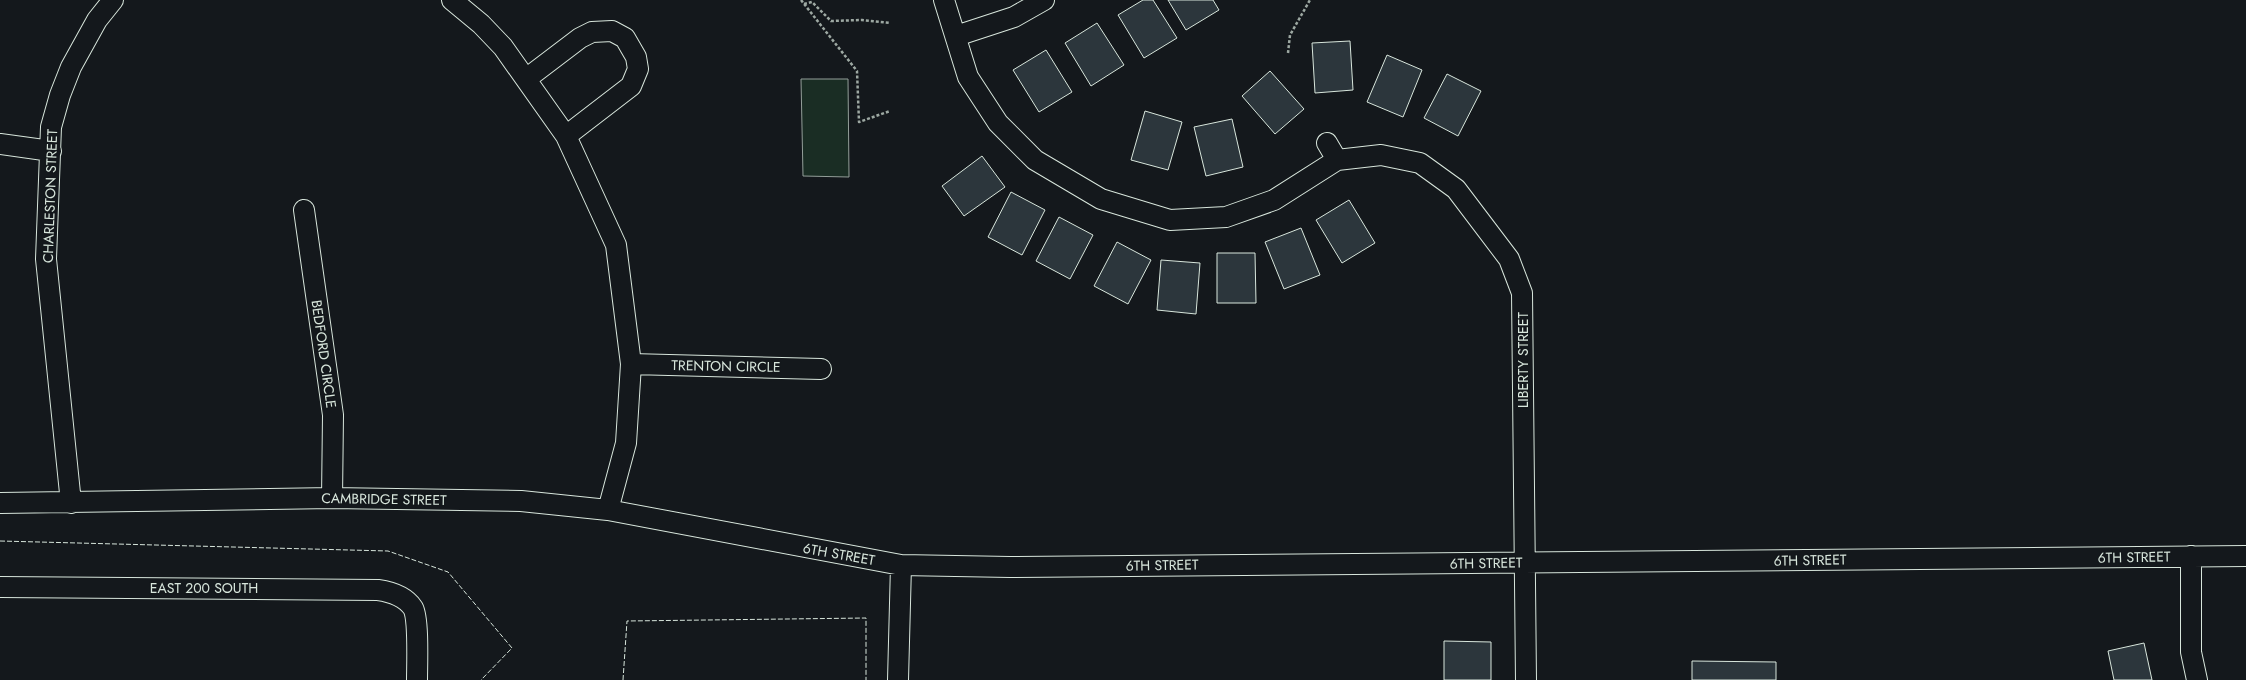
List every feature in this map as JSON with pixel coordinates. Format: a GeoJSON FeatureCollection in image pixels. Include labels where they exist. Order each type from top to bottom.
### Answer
{"type":"FeatureCollection","features":[{"type":"Feature","properties":{"kind":"street","name":"CHARLESTON STREET"},"geometry":{"type":"LineString","coordinates":[[71,503],[46,259],[46,206],[51,151],[51,126],[60,95],[71,67],[97,20],[113,0]]}},
{"type":"Feature","properties":{"kind":"street"},"geometry":{"type":"LineString","coordinates":[[452,0],[481,24],[498,42],[566,136],[616,245],[631,364],[626,443],[608,510]]}},
{"type":"Feature","properties":{"kind":"street","name":"LIBERTY STREET"},"geometry":{"type":"LineString","coordinates":[[944,0],[968,76],[998,123],[1035,160],[1101,199],[1170,220],[1226,217],[1274,200],[1337,160],[1381,155],[1420,163],[1456,189],[1509,259],[1522,293],[1526,680]]}},
{"type":"Feature","properties":{"kind":"street"},"geometry":{"type":"LineString","coordinates":[[956,36],[1014,17],[1044,0]]}},
{"type":"Feature","properties":{"kind":"street"},"geometry":{"type":"LineString","coordinates":[[526,79],[580,38],[592,32],[612,31],[625,38],[636,57],[638,69],[631,86],[566,136]]}},
{"type":"Feature","properties":{"kind":"street"},"geometry":{"type":"LineString","coordinates":[[1327,143],[1337,160]]}},
{"type":"Feature","properties":{"kind":"street"},"geometry":{"type":"LineString","coordinates":[[0,144],[51,151]]}},
{"type":"Feature","properties":{"kind":"street","name":"BEDFORD CIRCLE"},"geometry":{"type":"LineString","coordinates":[[304,210],[333,415],[332,498]]}},
{"type":"Feature","properties":{"kind":"street","name":"TRENTON CIRCLE"},"geometry":{"type":"LineString","coordinates":[[631,364],[821,369]]}},
{"type":"Feature","properties":{"kind":"street","name":"CAMBRIDGE STREET"},"geometry":{"type":"LineString","coordinates":[[0,503],[332,498],[521,501],[608,510],[729,533]]}},
{"type":"Feature","properties":{"kind":"street","name":"6TH STREET"},"geometry":{"type":"LineString","coordinates":[[729,533],[901,565],[1018,567],[2246,556]]}},
{"type":"Feature","properties":{"kind":"street"},"geometry":{"type":"LineString","coordinates":[[2191,556],[2191,652],[2197,680]]}},
{"type":"Feature","properties":{"kind":"street"},"geometry":{"type":"LineString","coordinates":[[898,680],[901,565]]}},
{"type":"Feature","properties":{"kind":"street","name":"EAST 200 SOUTH"},"geometry":{"type":"LineString","coordinates":[[0,587],[378,590],[395,593],[414,609],[416,622],[417,680]]}},
{"type":"Feature","properties":{"kind":"path"},"geometry":{"type":"LineString","coordinates":[[801,0],[857,71],[859,122],[890,111]]}},
{"type":"Feature","properties":{"kind":"path"},"geometry":{"type":"LineString","coordinates":[[1288,53],[1290,35],[1310,0]]}},
{"type":"Feature","properties":{"kind":"path"},"geometry":{"type":"LineString","coordinates":[[804,4],[812,2],[831,21],[862,20],[890,23]]}},
{"type":"Feature","properties":{"kind":"green space"},"geometry":{"type":"Polygon","coordinates":[[[801,79],[848,79],[849,177],[803,176],[801,79]]]}},
{"type":"Feature","properties":{"kind":"building"},"geometry":{"type":"Polygon","coordinates":[[[1143,0],[1153,0],[1177,38],[1144,58],[1118,15],[1143,0]]]}},
{"type":"Feature","properties":{"kind":"building"},"geometry":{"type":"Polygon","coordinates":[[[1168,0],[1213,0],[1219,10],[1186,30],[1168,0]]]}},
{"type":"Feature","properties":{"kind":"building"},"geometry":{"type":"Polygon","coordinates":[[[1097,23],[1124,65],[1091,86],[1065,43],[1097,23]]]}},
{"type":"Feature","properties":{"kind":"building"},"geometry":{"type":"Polygon","coordinates":[[[1350,41],[1353,90],[1315,93],[1312,43],[1350,41]]]}},
{"type":"Feature","properties":{"kind":"building"},"geometry":{"type":"Polygon","coordinates":[[[1046,50],[1072,92],[1039,112],[1013,70],[1046,50]]]}},
{"type":"Feature","properties":{"kind":"building"},"geometry":{"type":"Polygon","coordinates":[[[1387,55],[1422,70],[1403,117],[1367,102],[1387,55]]]}},
{"type":"Feature","properties":{"kind":"building"},"geometry":{"type":"Polygon","coordinates":[[[1270,71],[1304,109],[1275,134],[1242,96],[1270,71]]]}},
{"type":"Feature","properties":{"kind":"building"},"geometry":{"type":"Polygon","coordinates":[[[1447,74],[1481,91],[1458,136],[1424,118],[1447,74]]]}},
{"type":"Feature","properties":{"kind":"building"},"geometry":{"type":"Polygon","coordinates":[[[1145,111],[1182,122],[1168,170],[1131,160],[1145,111]]]}},
{"type":"Feature","properties":{"kind":"building"},"geometry":{"type":"Polygon","coordinates":[[[1232,119],[1243,167],[1206,176],[1194,127],[1232,119]]]}},
{"type":"Feature","properties":{"kind":"building"},"geometry":{"type":"Polygon","coordinates":[[[982,156],[1005,187],[964,216],[942,186],[982,156]]]}},
{"type":"Feature","properties":{"kind":"building"},"geometry":{"type":"Polygon","coordinates":[[[1011,192],[1045,210],[1022,255],[988,237],[1011,192]]]}},
{"type":"Feature","properties":{"kind":"building"},"geometry":{"type":"Polygon","coordinates":[[[1349,200],[1375,243],[1342,263],[1316,220],[1349,200]]]}},
{"type":"Feature","properties":{"kind":"building"},"geometry":{"type":"Polygon","coordinates":[[[1059,217],[1093,235],[1070,279],[1036,261],[1059,217]]]}},
{"type":"Feature","properties":{"kind":"building"},"geometry":{"type":"Polygon","coordinates":[[[1301,228],[1320,275],[1284,289],[1265,242],[1301,228]]]}},
{"type":"Feature","properties":{"kind":"building"},"geometry":{"type":"Polygon","coordinates":[[[1117,242],[1151,260],[1128,304],[1094,286],[1117,242]]]}},
{"type":"Feature","properties":{"kind":"building"},"geometry":{"type":"Polygon","coordinates":[[[1217,253],[1255,253],[1256,303],[1217,303],[1217,253]]]}},
{"type":"Feature","properties":{"kind":"building"},"geometry":{"type":"Polygon","coordinates":[[[1161,260],[1200,263],[1196,314],[1157,310],[1161,260]]]}},
{"type":"Feature","properties":{"kind":"building"},"geometry":{"type":"Polygon","coordinates":[[[1444,641],[1491,642],[1491,680],[1444,680],[1444,641]]]}},
{"type":"Feature","properties":{"kind":"building"},"geometry":{"type":"Polygon","coordinates":[[[2144,643],[2152,680],[2114,680],[2108,651],[2144,643]]]}},
{"type":"Feature","properties":{"kind":"building"},"geometry":{"type":"Polygon","coordinates":[[[1692,661],[1776,662],[1776,680],[1692,680],[1692,661]]]}},
{"type":"Feature","properties":{"kind":"fence"},"geometry":{"type":"LineString","coordinates":[[0,541],[388,551],[448,572],[512,648],[481,680]]}},
{"type":"Feature","properties":{"kind":"fence"},"geometry":{"type":"LineString","coordinates":[[623,680],[627,621],[866,618],[866,680]]}}]}
